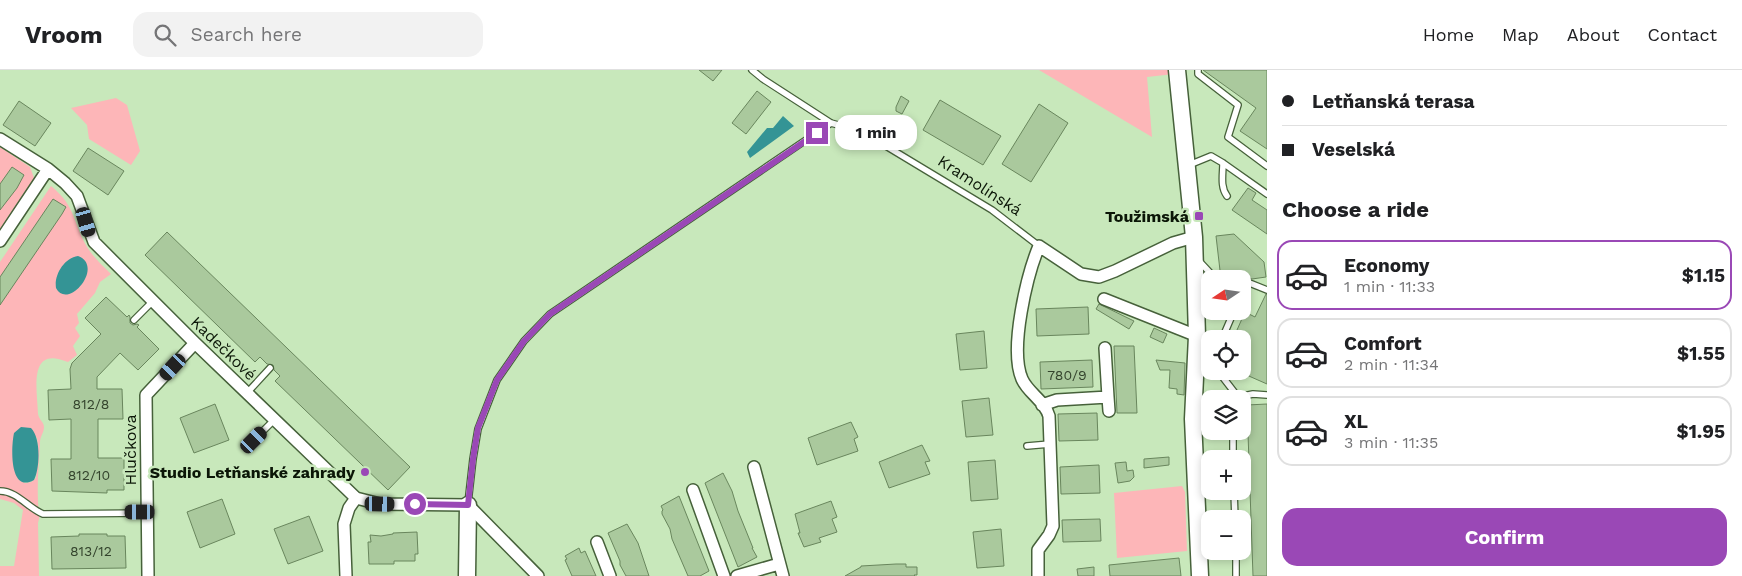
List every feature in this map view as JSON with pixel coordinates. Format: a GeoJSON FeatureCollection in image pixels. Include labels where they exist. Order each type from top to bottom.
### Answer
{"type":"FeatureCollection","features":[{"type":"Feature","properties":{"kind":"street"},"geometry":{"type":"LineString","coordinates":[[1177,70],[1187,166],[1189,239],[1195,257],[1197,336],[1193,419],[1200,576]]}},
{"type":"Feature","properties":{"kind":"street","name":"Kadečkové"},"geometry":{"type":"LineString","coordinates":[[0,139],[48,169],[77,196],[94,242],[195,343],[356,498]]}},
{"type":"Feature","properties":{"kind":"street"},"geometry":{"type":"LineString","coordinates":[[0,241],[48,169]]}},
{"type":"Feature","properties":{"kind":"street","name":"Kramolínská"},"geometry":{"type":"LineString","coordinates":[[1040,246],[1081,274],[1099,277],[1116,271],[1173,243],[1189,239]]}},
{"type":"Feature","properties":{"kind":"street"},"geometry":{"type":"LineString","coordinates":[[1038,576],[1038,550],[1053,526],[1049,416],[1024,382],[1018,363],[1024,295],[1040,246]]}},
{"type":"Feature","properties":{"kind":"street"},"geometry":{"type":"LineString","coordinates":[[1104,298],[1197,336]]}},
{"type":"Feature","properties":{"kind":"street","name":"Hlučkova"},"geometry":{"type":"LineString","coordinates":[[148,576],[146,395],[195,343]]}},
{"type":"Feature","properties":{"kind":"street"},"geometry":{"type":"LineString","coordinates":[[1105,348],[1109,411]]}},
{"type":"Feature","properties":{"kind":"street"},"geometry":{"type":"LineString","coordinates":[[1042,404],[1057,400],[1108,397]]}},
{"type":"Feature","properties":{"kind":"street"},"geometry":{"type":"LineString","coordinates":[[754,467],[782,576]]}},
{"type":"Feature","properties":{"kind":"street"},"geometry":{"type":"LineString","coordinates":[[693,490],[724,576]]}},
{"type":"Feature","properties":{"kind":"street"},"geometry":{"type":"LineString","coordinates":[[346,576],[344,524],[349,508],[356,498],[380,504],[468,505],[538,576]]}},
{"type":"Feature","properties":{"kind":"street"},"geometry":{"type":"LineString","coordinates":[[467,576],[468,505]]}},
{"type":"Feature","properties":{"kind":"street"},"geometry":{"type":"LineString","coordinates":[[598,542],[610,576]]}},
{"type":"Feature","properties":{"kind":"street"},"geometry":{"type":"LineString","coordinates":[[737,576],[779,564]]}},
{"type":"Feature","properties":{"kind":"lane","name":"Kramolínská"},"geometry":{"type":"LineString","coordinates":[[752,70],[832,123],[860,131],[879,141],[992,210],[1040,246]]}},
{"type":"Feature","properties":{"kind":"lane"},"geometry":{"type":"LineString","coordinates":[[1198,70],[1198,74],[1238,105],[1228,138],[1267,166]]}},
{"type":"Feature","properties":{"kind":"lane"},"geometry":{"type":"LineString","coordinates":[[468,505],[478,428],[497,380],[524,341],[550,314],[832,123]]}},
{"type":"Feature","properties":{"kind":"lane"},"geometry":{"type":"LineString","coordinates":[[1187,166],[1211,156],[1267,194]]}},
{"type":"Feature","properties":{"kind":"lane"},"geometry":{"type":"LineString","coordinates":[[1223,163],[1222,182],[1227,196]]}},
{"type":"Feature","properties":{"kind":"lane"},"geometry":{"type":"LineString","coordinates":[[1195,257],[1207,270]]}},
{"type":"Feature","properties":{"kind":"lane"},"geometry":{"type":"LineString","coordinates":[[1251,284],[1267,290]]}},
{"type":"Feature","properties":{"kind":"lane"},"geometry":{"type":"LineString","coordinates":[[134,320],[153,301]]}},
{"type":"Feature","properties":{"kind":"lane"},"geometry":{"type":"LineString","coordinates":[[247,392],[270,368]]}},
{"type":"Feature","properties":{"kind":"lane"},"geometry":{"type":"LineString","coordinates":[[1251,394],[1267,395]]}},
{"type":"Feature","properties":{"kind":"lane"},"geometry":{"type":"LineString","coordinates":[[254,440],[275,419]]}},
{"type":"Feature","properties":{"kind":"lane"},"geometry":{"type":"LineString","coordinates":[[1027,446],[1050,444]]}},
{"type":"Feature","properties":{"kind":"lane"},"geometry":{"type":"LineString","coordinates":[[0,491],[14,495],[34,510],[43,514],[147,513]]}},
{"type":"Feature","properties":{"kind":"lane"},"geometry":{"type":"LineString","coordinates":[[1236,560],[1236,576]]}},
{"type":"Feature","properties":{"kind":"shaded area"},"geometry":{"type":"Polygon","coordinates":[[[1039,70],[1173,70],[1174,74],[1147,77],[1152,137],[1039,70]]]}},
{"type":"Feature","properties":{"kind":"shaded area"},"geometry":{"type":"Polygon","coordinates":[[[116,98],[127,105],[140,151],[131,165],[89,139],[87,125],[71,108],[116,98]]]}},
{"type":"Feature","properties":{"kind":"shaded area"},"geometry":{"type":"Polygon","coordinates":[[[0,147],[30,167],[34,178],[0,229],[0,147]]]}},
{"type":"Feature","properties":{"kind":"shaded area"},"geometry":{"type":"Polygon","coordinates":[[[51,186],[70,208],[89,251],[111,274],[100,282],[95,293],[77,314],[79,323],[75,328],[80,336],[73,346],[77,355],[68,362],[55,358],[46,359],[41,364],[38,372],[38,414],[44,427],[40,440],[38,479],[38,505],[40,513],[38,523],[39,576],[0,576],[0,566],[14,566],[23,510],[14,503],[0,499],[0,262],[51,186]],[[37,437],[13,460],[16,474],[25,483],[31,482],[36,478],[37,437]]]}},
{"type":"Feature","properties":{"kind":"shaded area"},"geometry":{"type":"Polygon","coordinates":[[[1182,486],[1185,492],[1187,551],[1117,558],[1114,493],[1182,486]]]}},
{"type":"Feature","properties":{"kind":"water"},"geometry":{"type":"Polygon","coordinates":[[[783,116],[794,126],[750,158],[747,152],[767,128],[773,128],[783,116]]]}},
{"type":"Feature","properties":{"kind":"water"},"geometry":{"type":"Polygon","coordinates":[[[78,256],[85,261],[88,268],[86,277],[75,291],[61,294],[56,288],[58,273],[68,260],[78,256]]]}},
{"type":"Feature","properties":{"kind":"water"},"geometry":{"type":"Polygon","coordinates":[[[21,427],[31,428],[37,439],[38,446],[36,475],[34,480],[26,483],[20,481],[16,475],[12,458],[14,433],[21,427]]]}},
{"type":"Feature","properties":{"kind":"building"},"geometry":{"type":"Polygon","coordinates":[[[699,70],[722,70],[713,81],[699,70]]]}},
{"type":"Feature","properties":{"kind":"building"},"geometry":{"type":"Polygon","coordinates":[[[1203,70],[1267,70],[1267,149],[1240,131],[1256,108],[1203,70]]]}},
{"type":"Feature","properties":{"kind":"building"},"geometry":{"type":"Polygon","coordinates":[[[757,91],[771,102],[746,134],[732,123],[757,91]]]}},
{"type":"Feature","properties":{"kind":"building"},"geometry":{"type":"Polygon","coordinates":[[[901,96],[909,101],[902,114],[896,111],[901,96]]]}},
{"type":"Feature","properties":{"kind":"building"},"geometry":{"type":"Polygon","coordinates":[[[940,100],[1001,136],[983,165],[923,130],[940,100]]]}},
{"type":"Feature","properties":{"kind":"building"},"geometry":{"type":"Polygon","coordinates":[[[19,101],[51,123],[35,146],[3,125],[19,101]]]}},
{"type":"Feature","properties":{"kind":"building"},"geometry":{"type":"Polygon","coordinates":[[[1039,104],[1068,123],[1031,182],[1002,164],[1039,104]]]}},
{"type":"Feature","properties":{"kind":"building"},"geometry":{"type":"Polygon","coordinates":[[[88,148],[124,171],[108,195],[73,171],[88,148]]]}},
{"type":"Feature","properties":{"kind":"building"},"geometry":{"type":"Polygon","coordinates":[[[12,167],[24,175],[17,188],[0,210],[0,184],[12,167]]]}},
{"type":"Feature","properties":{"kind":"building"},"geometry":{"type":"Polygon","coordinates":[[[1248,188],[1256,193],[1252,200],[1267,210],[1267,234],[1232,210],[1248,188]]]}},
{"type":"Feature","properties":{"kind":"building"},"geometry":{"type":"Polygon","coordinates":[[[53,199],[66,207],[0,305],[0,277],[53,199]]]}},
{"type":"Feature","properties":{"kind":"building"},"geometry":{"type":"Polygon","coordinates":[[[167,232],[410,467],[388,490],[275,381],[280,376],[274,370],[273,365],[267,364],[260,357],[255,362],[145,255],[167,232]]]}},
{"type":"Feature","properties":{"kind":"building"},"geometry":{"type":"Polygon","coordinates":[[[1234,234],[1264,262],[1266,277],[1251,279],[1251,270],[1220,270],[1216,236],[1234,234]]]}},
{"type":"Feature","properties":{"kind":"building"},"geometry":{"type":"Polygon","coordinates":[[[1266,294],[1267,384],[1251,377],[1251,330],[1237,330],[1241,320],[1251,320],[1251,315],[1255,317],[1266,294]]]}},
{"type":"Feature","properties":{"kind":"building"},"geometry":{"type":"Polygon","coordinates":[[[106,297],[127,317],[129,315],[130,323],[139,325],[137,327],[159,349],[138,370],[120,353],[97,377],[97,389],[122,389],[123,419],[98,419],[98,458],[124,458],[124,490],[107,490],[107,493],[52,491],[51,459],[71,459],[71,419],[49,420],[48,390],[71,389],[70,369],[72,363],[101,334],[85,318],[106,297]]]}},
{"type":"Feature","properties":{"kind":"building"},"geometry":{"type":"Polygon","coordinates":[[[1099,304],[1134,321],[1129,329],[1096,309],[1099,304]]]}},
{"type":"Feature","properties":{"kind":"building"},"geometry":{"type":"Polygon","coordinates":[[[1088,307],[1089,334],[1037,336],[1036,309],[1088,307]]]}},
{"type":"Feature","properties":{"kind":"building"},"geometry":{"type":"Polygon","coordinates":[[[1154,328],[1167,334],[1163,343],[1150,337],[1154,328]]]}},
{"type":"Feature","properties":{"kind":"building"},"geometry":{"type":"Polygon","coordinates":[[[984,331],[987,368],[960,370],[956,334],[984,331]]]}},
{"type":"Feature","properties":{"kind":"building"},"geometry":{"type":"Polygon","coordinates":[[[1114,346],[1134,346],[1137,413],[1117,413],[1114,346]]]}},
{"type":"Feature","properties":{"kind":"building"},"geometry":{"type":"Polygon","coordinates":[[[1092,360],[1093,387],[1041,389],[1040,362],[1092,360]]]}},
{"type":"Feature","properties":{"kind":"building"},"geometry":{"type":"Polygon","coordinates":[[[1156,360],[1185,363],[1184,395],[1177,394],[1177,389],[1169,388],[1170,370],[1160,370],[1156,360]]]}},
{"type":"Feature","properties":{"kind":"building"},"geometry":{"type":"Polygon","coordinates":[[[989,398],[993,435],[966,437],[962,401],[989,398]]]}},
{"type":"Feature","properties":{"kind":"building"},"geometry":{"type":"Polygon","coordinates":[[[215,404],[229,440],[194,453],[180,418],[215,404]]]}},
{"type":"Feature","properties":{"kind":"building"},"geometry":{"type":"Polygon","coordinates":[[[1267,404],[1267,576],[1253,576],[1251,450],[1249,450],[1248,440],[1251,440],[1251,405],[1267,404]]]}},
{"type":"Feature","properties":{"kind":"building"},"geometry":{"type":"Polygon","coordinates":[[[1097,413],[1098,440],[1059,441],[1058,414],[1097,413]]]}},
{"type":"Feature","properties":{"kind":"building"},"geometry":{"type":"Polygon","coordinates":[[[851,422],[858,437],[854,439],[858,451],[817,465],[808,438],[851,422]]]}},
{"type":"Feature","properties":{"kind":"building"},"geometry":{"type":"Polygon","coordinates":[[[922,445],[930,461],[925,462],[930,474],[889,488],[879,462],[922,445]]]}},
{"type":"Feature","properties":{"kind":"building"},"geometry":{"type":"Polygon","coordinates":[[[1169,457],[1169,465],[1144,468],[1144,459],[1169,457]]]}},
{"type":"Feature","properties":{"kind":"building"},"geometry":{"type":"Polygon","coordinates":[[[995,460],[998,499],[971,501],[968,462],[995,460]]]}},
{"type":"Feature","properties":{"kind":"building"},"geometry":{"type":"Polygon","coordinates":[[[1126,462],[1127,471],[1133,470],[1134,477],[1130,481],[1118,483],[1115,463],[1126,462]]]}},
{"type":"Feature","properties":{"kind":"building"},"geometry":{"type":"Polygon","coordinates":[[[1099,465],[1100,493],[1061,494],[1060,467],[1099,465]]]}},
{"type":"Feature","properties":{"kind":"building"},"geometry":{"type":"Polygon","coordinates":[[[723,473],[732,491],[757,557],[738,567],[705,483],[723,473]]]}},
{"type":"Feature","properties":{"kind":"building"},"geometry":{"type":"Polygon","coordinates":[[[679,496],[709,571],[700,576],[688,576],[672,539],[670,529],[662,514],[661,506],[679,496]]]}},
{"type":"Feature","properties":{"kind":"building"},"geometry":{"type":"Polygon","coordinates":[[[222,499],[235,534],[200,548],[187,512],[222,499]]]}},
{"type":"Feature","properties":{"kind":"building"},"geometry":{"type":"Polygon","coordinates":[[[831,501],[837,517],[832,519],[837,532],[819,538],[821,542],[804,547],[798,533],[800,533],[795,514],[831,501]]]}},
{"type":"Feature","properties":{"kind":"building"},"geometry":{"type":"Polygon","coordinates":[[[309,516],[323,551],[288,564],[274,529],[309,516]]]}},
{"type":"Feature","properties":{"kind":"building"},"geometry":{"type":"Polygon","coordinates":[[[1100,519],[1101,541],[1063,542],[1062,520],[1100,519]]]}},
{"type":"Feature","properties":{"kind":"building"},"geometry":{"type":"Polygon","coordinates":[[[627,524],[638,543],[649,576],[626,576],[620,565],[608,533],[627,524]]]}},
{"type":"Feature","properties":{"kind":"building"},"geometry":{"type":"Polygon","coordinates":[[[1001,529],[1004,566],[977,568],[973,532],[1001,529]]]}},
{"type":"Feature","properties":{"kind":"building"},"geometry":{"type":"Polygon","coordinates":[[[417,532],[418,554],[415,554],[415,561],[394,561],[394,564],[369,564],[368,542],[371,542],[370,535],[381,536],[393,533],[417,532]]]}},
{"type":"Feature","properties":{"kind":"building"},"geometry":{"type":"Polygon","coordinates":[[[79,534],[125,536],[126,568],[52,569],[51,537],[79,536],[79,534]]]}},
{"type":"Feature","properties":{"kind":"building"},"geometry":{"type":"Polygon","coordinates":[[[579,548],[581,553],[585,551],[596,576],[572,576],[565,556],[579,548]]]}},
{"type":"Feature","properties":{"kind":"building"},"geometry":{"type":"Polygon","coordinates":[[[1179,558],[1181,576],[1110,576],[1109,565],[1179,558]]]}},
{"type":"Feature","properties":{"kind":"building"},"geometry":{"type":"Polygon","coordinates":[[[906,564],[906,567],[917,567],[917,575],[845,576],[861,566],[906,564]]]}},
{"type":"Feature","properties":{"kind":"building"},"geometry":{"type":"Polygon","coordinates":[[[1094,567],[1094,576],[1078,576],[1077,569],[1094,567]]]}},
{"type":"Feature","properties":{"kind":"place","name":"Toužimská"},"geometry":{"type":"Point","coordinates":[1199,216]}},
{"type":"Feature","properties":{"kind":"place","name":"Studio Letňanské zahrady"},"geometry":{"type":"Point","coordinates":[365,472]}},
{"type":"Feature","properties":{"kind":"route"},"geometry":{"type":"LineString","coordinates":[[415,504],[468,505],[478,428],[497,380],[524,341],[550,314],[817,133]]}}]}
